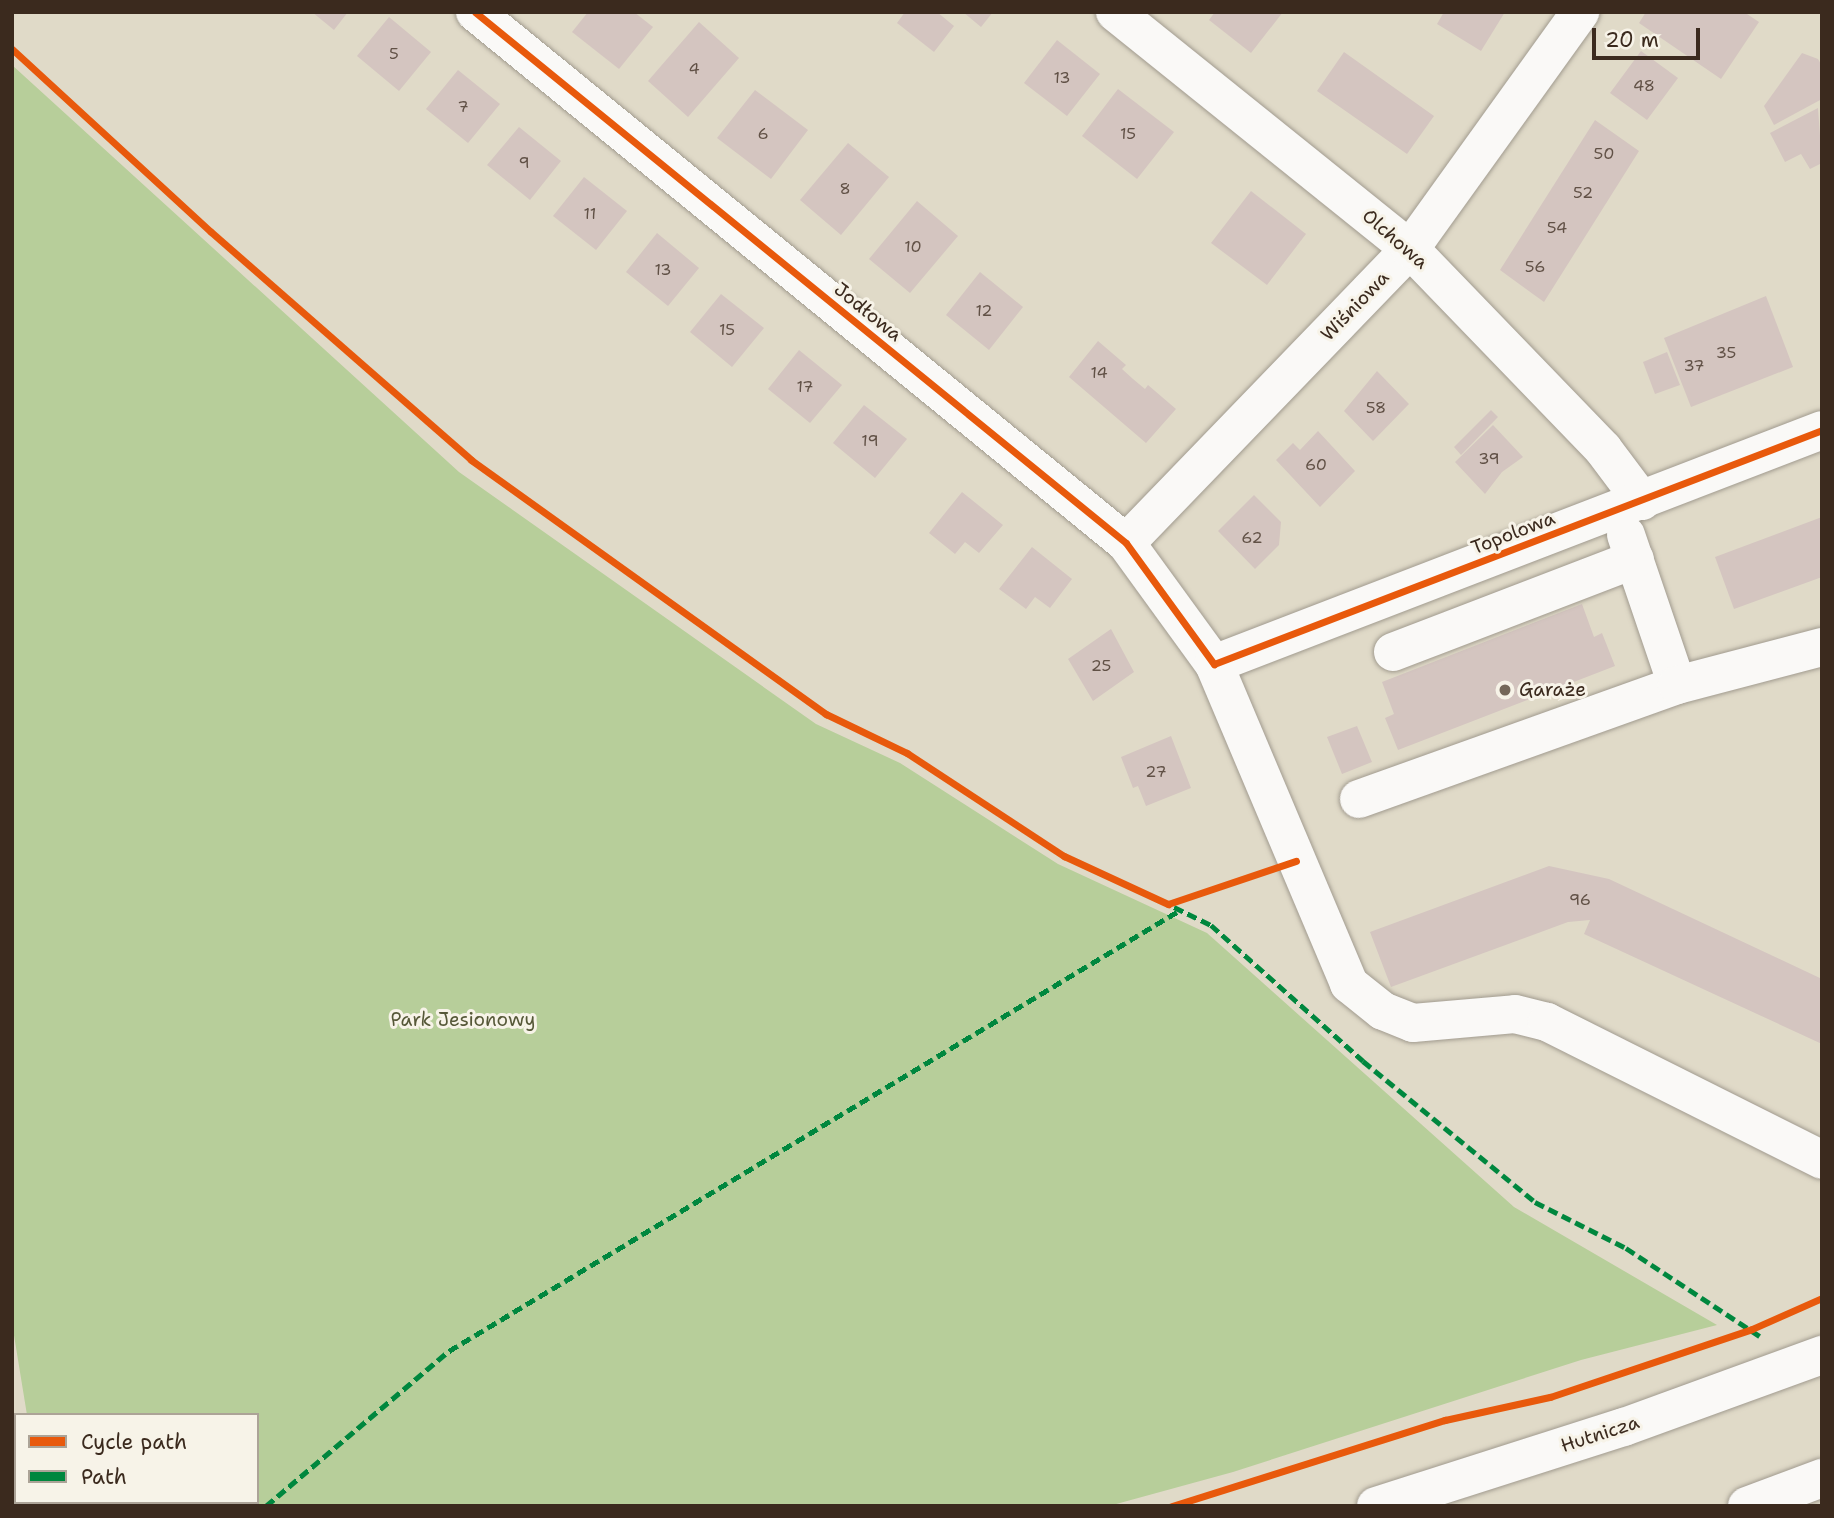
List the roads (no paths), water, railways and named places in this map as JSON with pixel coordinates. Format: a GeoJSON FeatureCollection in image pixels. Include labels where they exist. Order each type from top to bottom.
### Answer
{"type":"FeatureCollection","features":[{"type":"Feature","properties":{"kind":"street","name":"Jodłowa"},"geometry":{"type":"LineString","coordinates":[[475,12],[1126,543],[1214,664],[1349,984],[1383,1011],[1413,1023],[1515,1014],[1548,1022],[1822,1160]]}},
{"type":"Feature","properties":{"kind":"street","name":"Olchowa"},"geometry":{"type":"LineString","coordinates":[[1115,12],[1410,249],[1603,449],[1629,506]]}},
{"type":"Feature","properties":{"kind":"street","name":"Wiśniowa"},"geometry":{"type":"LineString","coordinates":[[1126,543],[1410,249],[1580,12]]}},
{"type":"Feature","properties":{"kind":"street","name":"Topolowa"},"geometry":{"type":"LineString","coordinates":[[1214,664],[1822,430]]}},
{"type":"Feature","properties":{"kind":"street"},"geometry":{"type":"LineString","coordinates":[[1629,506],[1634,559],[1678,685]]}},
{"type":"Feature","properties":{"kind":"street"},"geometry":{"type":"LineString","coordinates":[[1393,652],[1634,559]]}},
{"type":"Feature","properties":{"kind":"street"},"geometry":{"type":"LineString","coordinates":[[1359,799],[1678,685],[1822,647]]}},
{"type":"Feature","properties":{"kind":"street","name":"Hutnicza"},"geometry":{"type":"LineString","coordinates":[[1376,1506],[1624,1427],[1822,1355]]}},
{"type":"Feature","properties":{"kind":"street"},"geometry":{"type":"LineString","coordinates":[[1747,1506],[1822,1478]]}},
{"type":"Feature","properties":{"kind":"place","name":"Garaże"},"geometry":{"type":"Point","coordinates":[1505,690]}},
{"type":"Feature","properties":{"kind":"park label","name":"Park Jesionowy"},"geometry":{"type":"Point","coordinates":[463,1020]}}]}
